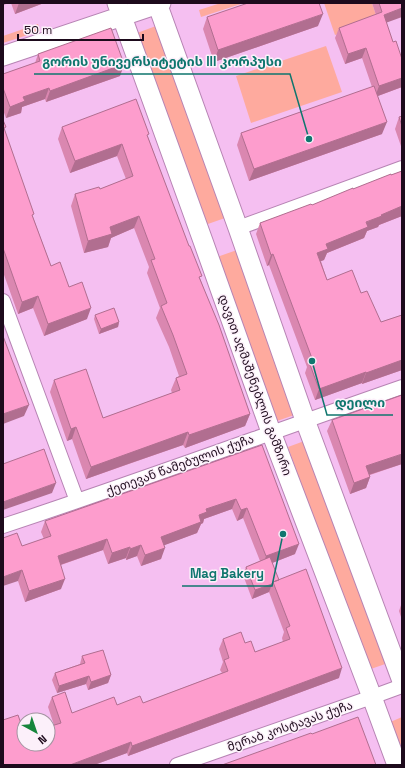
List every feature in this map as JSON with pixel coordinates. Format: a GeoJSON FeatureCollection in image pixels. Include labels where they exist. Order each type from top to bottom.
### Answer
{"type":"FeatureCollection","features":[{"type":"Feature","properties":{"kind":"street"},"geometry":{"type":"LineString","coordinates":[[3,56],[119,10],[158,3],[305,420],[402,681]]}},
{"type":"Feature","properties":{"kind":"street","name":"დავით აღმაშენებლის გამზირი"},"geometry":{"type":"LineString","coordinates":[[119,10],[271,432],[397,765]]}},
{"type":"Feature","properties":{"kind":"street"},"geometry":{"type":"LineString","coordinates":[[238,228],[402,168]]}},
{"type":"Feature","properties":{"kind":"street"},"geometry":{"type":"LineString","coordinates":[[3,301],[77,502]]}},
{"type":"Feature","properties":{"kind":"street","name":"ქეთევან წამებულის ქუჩა"},"geometry":{"type":"LineString","coordinates":[[3,526],[77,502],[402,386]]}},
{"type":"Feature","properties":{"kind":"street","name":"მერაბ კოსტავას ქუჩა"},"geometry":{"type":"LineString","coordinates":[[177,765],[402,686]]}},
{"type":"Feature","properties":{"kind":"shaded area"},"geometry":{"type":"Polygon","coordinates":[[[221,3],[244,3],[201,17],[199,10],[221,3]]]}},
{"type":"Feature","properties":{"kind":"shaded area"},"geometry":{"type":"Polygon","coordinates":[[[324,3],[372,3],[378,21],[335,35],[324,3]]]}},
{"type":"Feature","properties":{"kind":"shaded area"},"geometry":{"type":"Polygon","coordinates":[[[38,24],[40,31],[3,43],[3,36],[38,24]]]}},
{"type":"Feature","properties":{"kind":"shaded area"},"geometry":{"type":"Polygon","coordinates":[[[156,26],[225,218],[205,225],[137,33],[156,26]]]}},
{"type":"Feature","properties":{"kind":"shaded area"},"geometry":{"type":"Polygon","coordinates":[[[326,46],[342,92],[251,123],[236,76],[326,46]]]}},
{"type":"Feature","properties":{"kind":"shaded area"},"geometry":{"type":"Polygon","coordinates":[[[237,250],[297,414],[277,421],[217,257],[237,250]]]}},
{"type":"Feature","properties":{"kind":"shaded area"},"geometry":{"type":"Polygon","coordinates":[[[307,440],[388,663],[368,670],[288,447],[307,440]]]}},
{"type":"Feature","properties":{"kind":"shaded area"},"geometry":{"type":"Polygon","coordinates":[[[402,717],[402,760],[388,723],[402,717]]]}},
{"type":"Feature","properties":{"kind":"building"},"geometry":{"type":"Polygon","coordinates":[[[248,3],[319,3],[323,14],[218,50],[207,17],[248,3]]]}},
{"type":"Feature","properties":{"kind":"building"},"geometry":{"type":"Polygon","coordinates":[[[379,3],[402,3],[402,8],[384,15],[393,42],[396,41],[402,59],[402,78],[379,86],[366,48],[348,54],[339,28],[382,12],[379,3]]]}},
{"type":"Feature","properties":{"kind":"building"},"geometry":{"type":"Polygon","coordinates":[[[111,28],[124,64],[50,91],[49,88],[23,97],[25,101],[10,107],[3,88],[3,74],[40,61],[38,54],[111,28]]]}},
{"type":"Feature","properties":{"kind":"building"},"geometry":{"type":"Polygon","coordinates":[[[374,86],[387,122],[254,169],[241,133],[374,86]]]}},
{"type":"Feature","properties":{"kind":"building"},"geometry":{"type":"Polygon","coordinates":[[[136,99],[149,134],[147,135],[189,246],[202,276],[199,277],[219,325],[250,414],[189,435],[188,432],[91,467],[76,427],[71,429],[54,380],[86,369],[103,418],[180,390],[176,378],[187,374],[161,306],[167,303],[151,260],[155,259],[139,216],[110,227],[112,234],[88,241],[75,194],[99,187],[100,189],[133,176],[122,144],[75,161],[62,127],[136,99]]]}},
{"type":"Feature","properties":{"kind":"building"},"geometry":{"type":"Polygon","coordinates":[[[402,116],[402,126],[399,117],[402,116]]]}},
{"type":"Feature","properties":{"kind":"building"},"geometry":{"type":"Polygon","coordinates":[[[3,120],[6,127],[4,128],[34,214],[32,215],[51,266],[60,262],[69,287],[82,282],[91,308],[48,324],[38,296],[22,302],[3,248],[3,120]]]}},
{"type":"Feature","properties":{"kind":"building"},"geometry":{"type":"Polygon","coordinates":[[[402,171],[402,206],[366,222],[368,227],[326,244],[328,249],[317,253],[327,280],[352,270],[361,293],[367,291],[381,322],[402,315],[402,360],[319,389],[309,362],[313,361],[273,254],[271,255],[260,223],[402,171]]]}},
{"type":"Feature","properties":{"kind":"building"},"geometry":{"type":"Polygon","coordinates":[[[114,308],[119,322],[101,329],[95,315],[114,308]]]}},
{"type":"Feature","properties":{"kind":"building"},"geometry":{"type":"Polygon","coordinates":[[[3,336],[29,405],[3,414],[3,336]]]}},
{"type":"Feature","properties":{"kind":"building"},"geometry":{"type":"Polygon","coordinates":[[[402,395],[402,454],[366,466],[370,477],[354,483],[332,420],[402,395]]]}},
{"type":"Feature","properties":{"kind":"building"},"geometry":{"type":"Polygon","coordinates":[[[262,445],[299,544],[266,556],[247,508],[241,510],[236,499],[206,509],[207,512],[199,515],[201,522],[161,537],[165,548],[145,555],[141,545],[112,553],[107,539],[58,556],[65,579],[29,591],[22,570],[3,577],[3,538],[17,533],[22,546],[51,536],[45,521],[262,445]]]}},
{"type":"Feature","properties":{"kind":"building"},"geometry":{"type":"Polygon","coordinates":[[[44,449],[56,483],[3,502],[3,464],[44,449]]]}},
{"type":"Feature","properties":{"kind":"building"},"geometry":{"type":"Polygon","coordinates":[[[270,557],[279,580],[255,590],[246,567],[270,557]]]}},
{"type":"Feature","properties":{"kind":"building"},"geometry":{"type":"Polygon","coordinates":[[[306,569],[342,668],[132,746],[131,742],[70,765],[3,765],[3,720],[16,716],[16,752],[56,752],[56,725],[61,723],[52,697],[65,692],[72,713],[114,697],[117,705],[140,696],[143,703],[228,671],[224,660],[229,658],[223,639],[241,632],[245,643],[251,641],[255,652],[290,639],[286,628],[290,626],[273,582],[306,569]]]}},
{"type":"Feature","properties":{"kind":"building"},"geometry":{"type":"Polygon","coordinates":[[[103,650],[111,675],[91,682],[89,676],[59,686],[55,673],[85,663],[82,656],[103,650]]]}},
{"type":"Feature","properties":{"kind":"building"},"geometry":{"type":"Polygon","coordinates":[[[358,717],[376,765],[222,765],[311,733],[312,734],[358,717]]]}},
{"type":"Feature","properties":{"kind":"place","name":"გორის უნივერსიტეტის III კორპუსი"},"geometry":{"type":"Point","coordinates":[309,139]}},
{"type":"Feature","properties":{"kind":"place","name":"დეილი"},"geometry":{"type":"Point","coordinates":[312,361]}},
{"type":"Feature","properties":{"kind":"place","name":"Mag Bakery"},"geometry":{"type":"Point","coordinates":[283,534]}}]}
